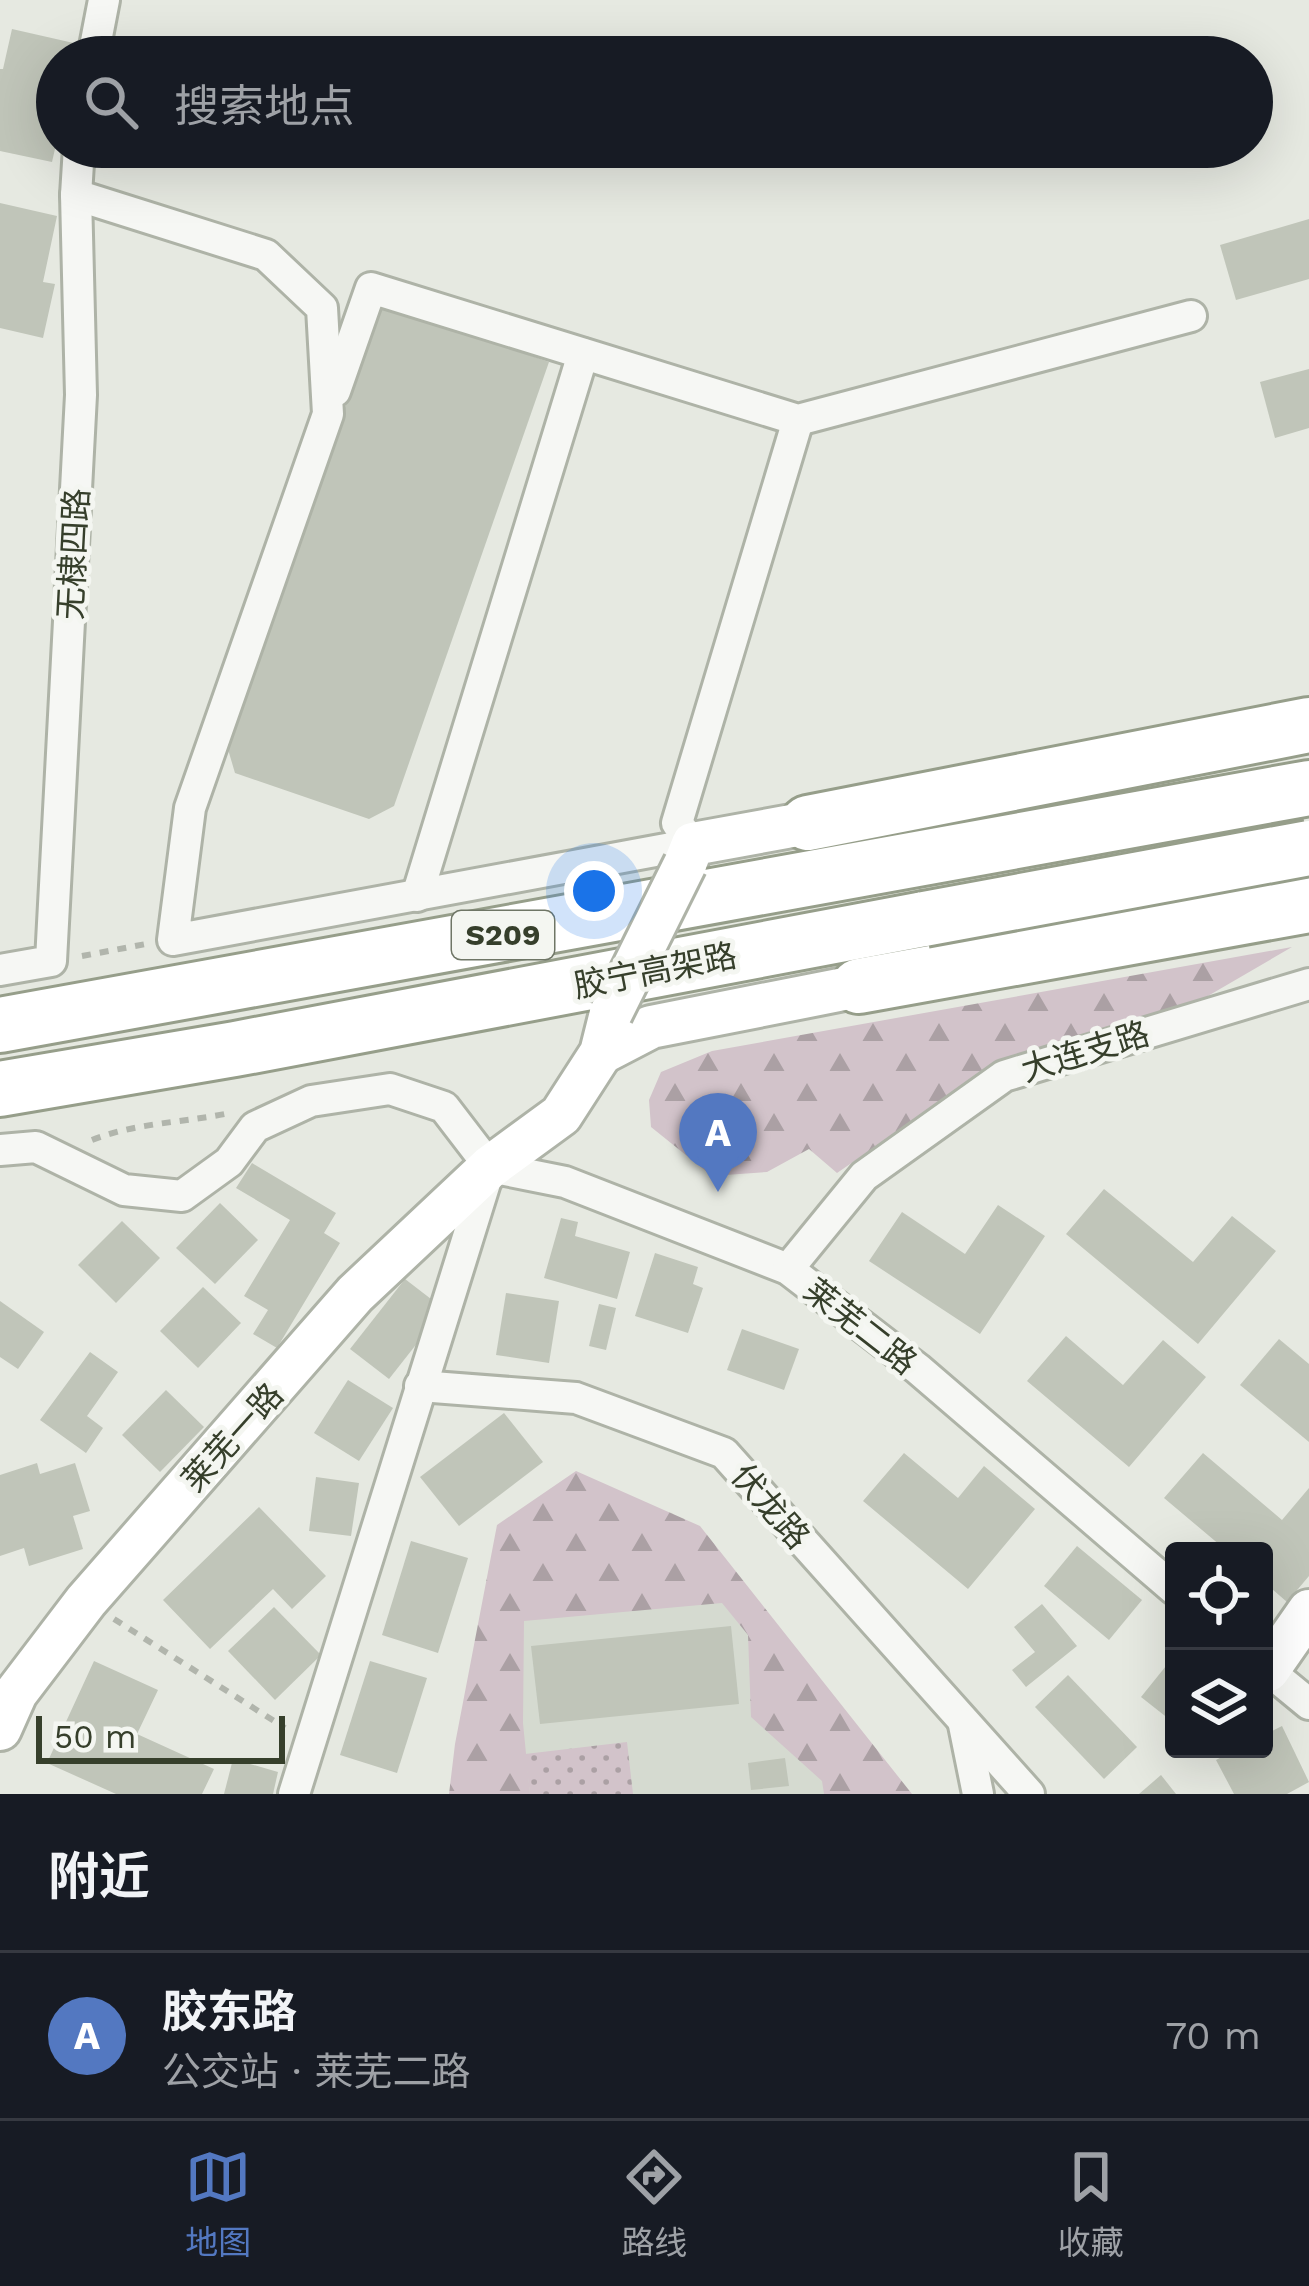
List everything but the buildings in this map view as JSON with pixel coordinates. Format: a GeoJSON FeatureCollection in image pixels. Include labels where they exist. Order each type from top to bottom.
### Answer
{"type":"FeatureCollection","features":[{"type":"Feature","properties":{"kind":"highway"},"geometry":{"type":"LineString","coordinates":[[808,823],[1309,725]]}},
{"type":"Feature","properties":{"kind":"highway","name":"胶宁高架路"},"geometry":{"type":"LineString","coordinates":[[15,1023],[1309,788]]}},
{"type":"Feature","properties":{"kind":"highway","name":"胶宁高架路"},"geometry":{"type":"LineString","coordinates":[[21,1085],[1309,848]]}},
{"type":"Feature","properties":{"kind":"highway"},"geometry":{"type":"LineString","coordinates":[[859,986],[1309,905]]}},
{"type":"Feature","properties":{"kind":"main road"},"geometry":{"type":"LineString","coordinates":[[689,854],[808,823]]}},
{"type":"Feature","properties":{"kind":"main road","name":"莱芜一路"},"geometry":{"type":"LineString","coordinates":[[0,1730],[16,1694],[86,1600],[355,1294],[490,1167],[561,1114],[606,1033],[689,854]]}},
{"type":"Feature","properties":{"kind":"main road"},"geometry":{"type":"LineString","coordinates":[[606,1033],[859,986]]}},
{"type":"Feature","properties":{"kind":"main road"},"geometry":{"type":"LineString","coordinates":[[1273,1659],[1309,1611]]}},
{"type":"Feature","properties":{"kind":"street"},"geometry":{"type":"LineString","coordinates":[[97,36],[104,0]]}},
{"type":"Feature","properties":{"kind":"street","name":"无棣四路"},"geometry":{"type":"LineString","coordinates":[[51,961],[81,395],[78,168]]}},
{"type":"Feature","properties":{"kind":"street"},"geometry":{"type":"LineString","coordinates":[[76,195],[266,255],[322,308],[328,414]]}},
{"type":"Feature","properties":{"kind":"street"},"geometry":{"type":"LineString","coordinates":[[797,420],[677,823],[689,854],[173,940],[190,808],[371,288],[797,420],[1191,316]]}},
{"type":"Feature","properties":{"kind":"street"},"geometry":{"type":"LineString","coordinates":[[417,896],[583,354]]}},
{"type":"Feature","properties":{"kind":"street"},"geometry":{"type":"LineString","coordinates":[[0,970],[51,961]]}},
{"type":"Feature","properties":{"kind":"street","name":"大连支路"},"geometry":{"type":"LineString","coordinates":[[788,1269],[864,1176],[1004,1076],[1309,985]]}},
{"type":"Feature","properties":{"kind":"street"},"geometry":{"type":"LineString","coordinates":[[0,1150],[36,1147],[124,1190],[182,1196],[229,1162],[255,1127],[310,1101],[390,1089],[444,1107],[490,1167],[294,1794]]}},
{"type":"Feature","properties":{"kind":"street","name":"莱芜二路"},"geometry":{"type":"LineString","coordinates":[[490,1167],[565,1182],[788,1269],[918,1369],[1165,1581]]}},
{"type":"Feature","properties":{"kind":"street","name":"伏龙路"},"geometry":{"type":"LineString","coordinates":[[420,1386],[576,1398],[724,1453],[1029,1794]]}},
{"type":"Feature","properties":{"kind":"street"},"geometry":{"type":"LineString","coordinates":[[1273,1674],[1309,1704]]}},
{"type":"Feature","properties":{"kind":"street"},"geometry":{"type":"LineString","coordinates":[[964,1725],[978,1794]]}},
{"type":"Feature","properties":{"kind":"path"},"geometry":{"type":"LineString","coordinates":[[51,961],[173,940]]}},
{"type":"Feature","properties":{"kind":"path"},"geometry":{"type":"LineString","coordinates":[[36,1147],[60,1141],[87,1142],[129,1126],[225,1113],[255,1127]]}},
{"type":"Feature","properties":{"kind":"path"},"geometry":{"type":"LineString","coordinates":[[86,1600],[309,1744]]}},
{"type":"Feature","properties":{"kind":"shaded area"},"geometry":{"type":"Polygon","coordinates":[[[551,1488],[672,1513],[741,1581],[856,1794],[457,1794],[551,1488]]]}},
{"type":"Feature","properties":{"kind":"green space"},"geometry":{"type":"Polygon","coordinates":[[[1292,947],[1201,1000],[993,1066],[837,1173],[809,1149],[767,1172],[712,1176],[651,1127],[649,1100],[661,1072],[712,1051],[1292,947]]]}},
{"type":"Feature","properties":{"kind":"green space"},"geometry":{"type":"Polygon","coordinates":[[[576,1471],[700,1526],[912,1794],[824,1794],[822,1781],[751,1717],[748,1635],[722,1603],[524,1621],[523,1723],[530,1794],[449,1794],[497,1525],[576,1471]]]}},
{"type":"Feature","properties":{"kind":"green space"},"geometry":{"type":"Polygon","coordinates":[[[627,1742],[633,1794],[530,1794],[525,1754],[627,1742]]]}},
{"type":"Feature","properties":{"kind":"place","name":"胶东路"},"geometry":{"type":"Point","coordinates":[718,1192]}}]}
